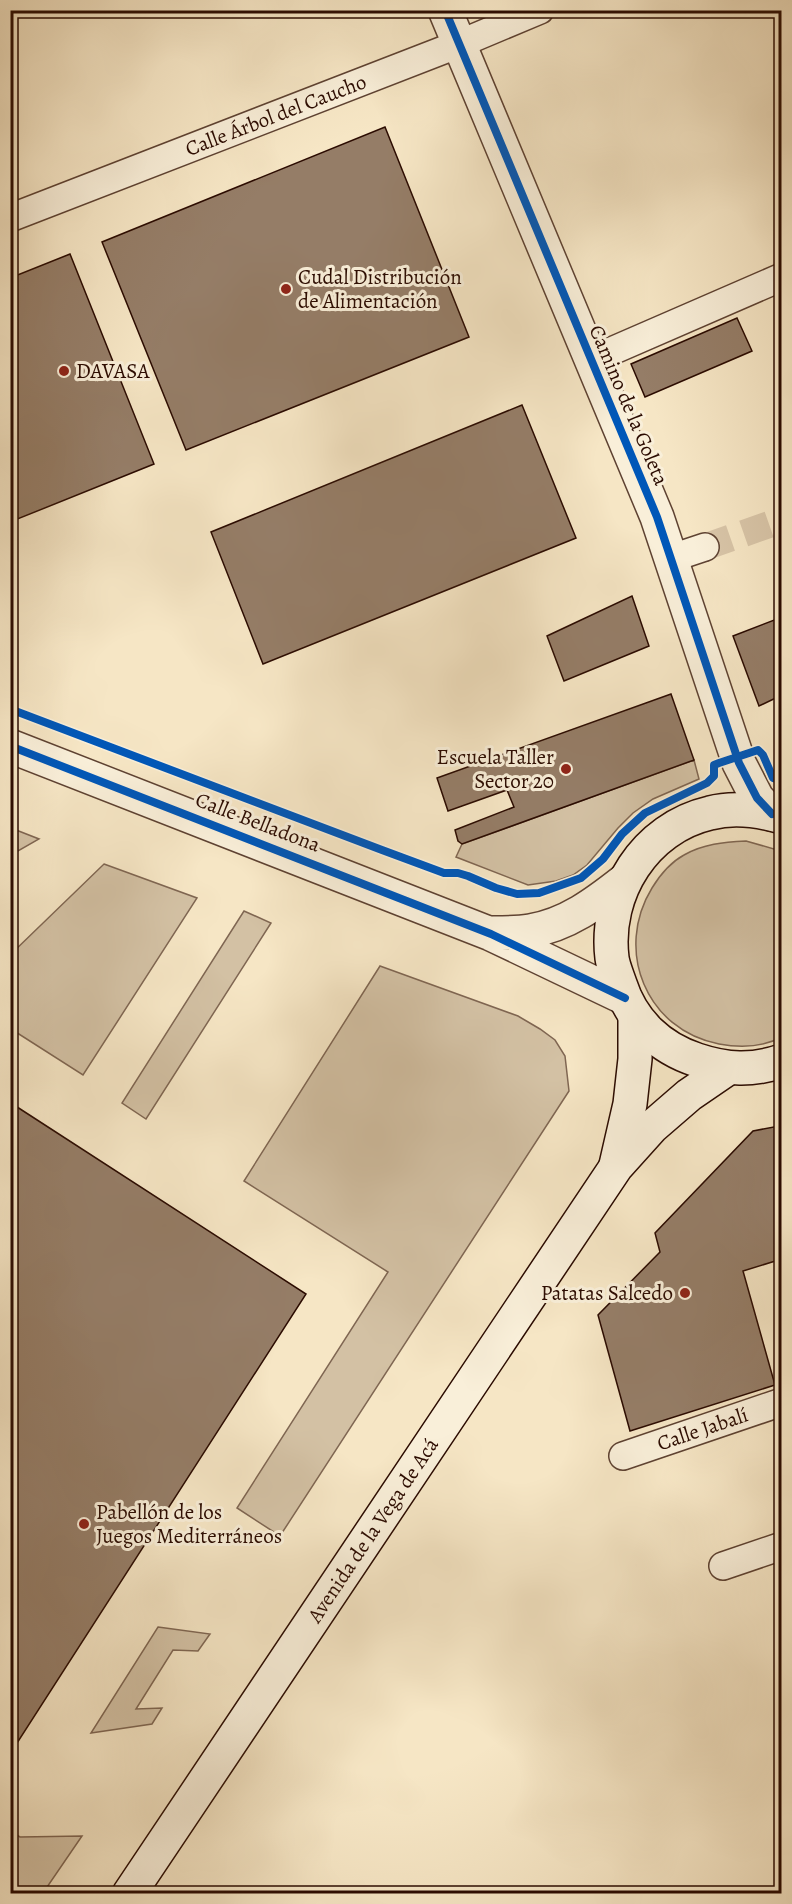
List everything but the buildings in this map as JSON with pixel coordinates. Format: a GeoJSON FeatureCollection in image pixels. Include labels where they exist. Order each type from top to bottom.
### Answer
{"type":"FeatureCollection","features":[{"type":"Feature","properties":{"kind":"street","name":"Camino de la Goleta"},"geometry":{"type":"LineString","coordinates":[[445,10],[657,517],[739,763],[757,798],[777,815]]}},
{"type":"Feature","properties":{"kind":"street","name":"Calle Árbol del Caucho"},"geometry":{"type":"LineString","coordinates":[[10,218],[459,44],[540,10]]}},
{"type":"Feature","properties":{"kind":"street"},"geometry":{"type":"LineString","coordinates":[[591,360],[782,277]]}},
{"type":"Feature","properties":{"kind":"street"},"geometry":{"type":"LineString","coordinates":[[672,558],[705,547]]}},
{"type":"Feature","properties":{"kind":"street","name":"Calle Belladona"},"geometry":{"type":"LineString","coordinates":[[10,746],[243,835],[491,934],[531,931],[554,925],[583,911],[624,881]]}},
{"type":"Feature","properties":{"kind":"street"},"geometry":{"type":"LineString","coordinates":[[720,811],[731,795],[738,778],[739,763]]}},
{"type":"Feature","properties":{"kind":"street"},"geometry":{"type":"LineString","coordinates":[[630,1007],[612,959],[611,925],[616,900],[624,881],[644,853],[670,830],[708,813],[749,810],[777,815]]}},
{"type":"Feature","properties":{"kind":"street"},"geometry":{"type":"LineString","coordinates":[[491,934],[630,1007],[666,1047],[683,1055],[727,1069],[764,1067],[782,1061]]}},
{"type":"Feature","properties":{"kind":"street","name":"Avenida de la Vega de Acá"},"geometry":{"type":"LineString","coordinates":[[616,1167],[630,1104],[635,1059],[630,1007]]}},
{"type":"Feature","properties":{"kind":"street","name":"Avenida de la Vega de Acá"},"geometry":{"type":"LineString","coordinates":[[129,1893],[616,1167],[652,1127],[689,1095],[727,1069]]}},
{"type":"Feature","properties":{"kind":"street","name":"Calle Jabalí"},"geometry":{"type":"LineString","coordinates":[[623,1456],[782,1402]]}},
{"type":"Feature","properties":{"kind":"street"},"geometry":{"type":"LineString","coordinates":[[723,1566],[782,1546]]}},
{"type":"Feature","properties":{"kind":"shaded area"},"geometry":{"type":"Polygon","coordinates":[[[694,760],[699,779],[653,799],[633,813],[587,865],[573,875],[556,881],[528,885],[456,857],[462,844],[694,760]]]}},
{"type":"Feature","properties":{"kind":"shaded area"},"geometry":{"type":"Polygon","coordinates":[[[11,828],[39,839],[11,855],[11,828]]]}},
{"type":"Feature","properties":{"kind":"shaded area"},"geometry":{"type":"Polygon","coordinates":[[[746,841],[781,851],[782,1037],[759,1045],[735,1046],[719,1044],[694,1036],[672,1022],[656,1005],[644,984],[637,961],[636,937],[641,912],[652,888],[675,861],[691,851],[706,846],[746,841]]]}},
{"type":"Feature","properties":{"kind":"shaded area"},"geometry":{"type":"Polygon","coordinates":[[[104,864],[197,898],[83,1075],[11,1029],[11,954],[104,864]]]}},
{"type":"Feature","properties":{"kind":"shaded area"},"geometry":{"type":"Polygon","coordinates":[[[244,911],[271,923],[146,1119],[122,1103],[244,911]]]}},
{"type":"Feature","properties":{"kind":"shaded area"},"geometry":{"type":"Polygon","coordinates":[[[380,966],[518,1016],[540,1029],[555,1040],[565,1056],[569,1091],[280,1536],[237,1508],[388,1272],[244,1181],[380,966]]]}},
{"type":"Feature","properties":{"kind":"shaded area"},"geometry":{"type":"Polygon","coordinates":[[[158,1627],[210,1634],[198,1651],[173,1650],[136,1709],[162,1708],[152,1724],[91,1733],[158,1627]]]}},
{"type":"Feature","properties":{"kind":"shaded area"},"geometry":{"type":"Polygon","coordinates":[[[10,1831],[20,1837],[82,1836],[43,1893],[11,1893],[10,1831]]]}},
{"type":"Feature","properties":{"kind":"tunnel"},"geometry":{"type":"LineString","coordinates":[[705,547],[782,520]]}},
{"type":"Feature","properties":{"kind":"cycle path"},"geometry":{"type":"LineString","coordinates":[[445,10],[657,517],[739,763],[757,798],[772,814]]}},
{"type":"Feature","properties":{"kind":"cycle path"},"geometry":{"type":"LineString","coordinates":[[10,709],[444,873],[458,873],[517,894],[539,893],[581,878],[603,859],[622,834],[645,813],[707,783],[714,776],[714,765],[758,750],[763,755],[773,778],[782,781]]}},
{"type":"Feature","properties":{"kind":"cycle path"},"geometry":{"type":"LineString","coordinates":[[10,746],[491,934],[625,998]]}},
{"type":"Feature","properties":{"kind":"place","name":"Cudal Distribución de Alimentación"},"geometry":{"type":"Point","coordinates":[286,289]}},
{"type":"Feature","properties":{"kind":"place","name":"DAVASA"},"geometry":{"type":"Point","coordinates":[64,371]}},
{"type":"Feature","properties":{"kind":"place","name":"Escuela Taller Sector 20"},"geometry":{"type":"Point","coordinates":[566,769]}},
{"type":"Feature","properties":{"kind":"place","name":"Patatas Salcedo"},"geometry":{"type":"Point","coordinates":[685,1293]}},
{"type":"Feature","properties":{"kind":"place","name":"Pabellón de los Juegos Mediterráneos"},"geometry":{"type":"Point","coordinates":[84,1524]}}]}
